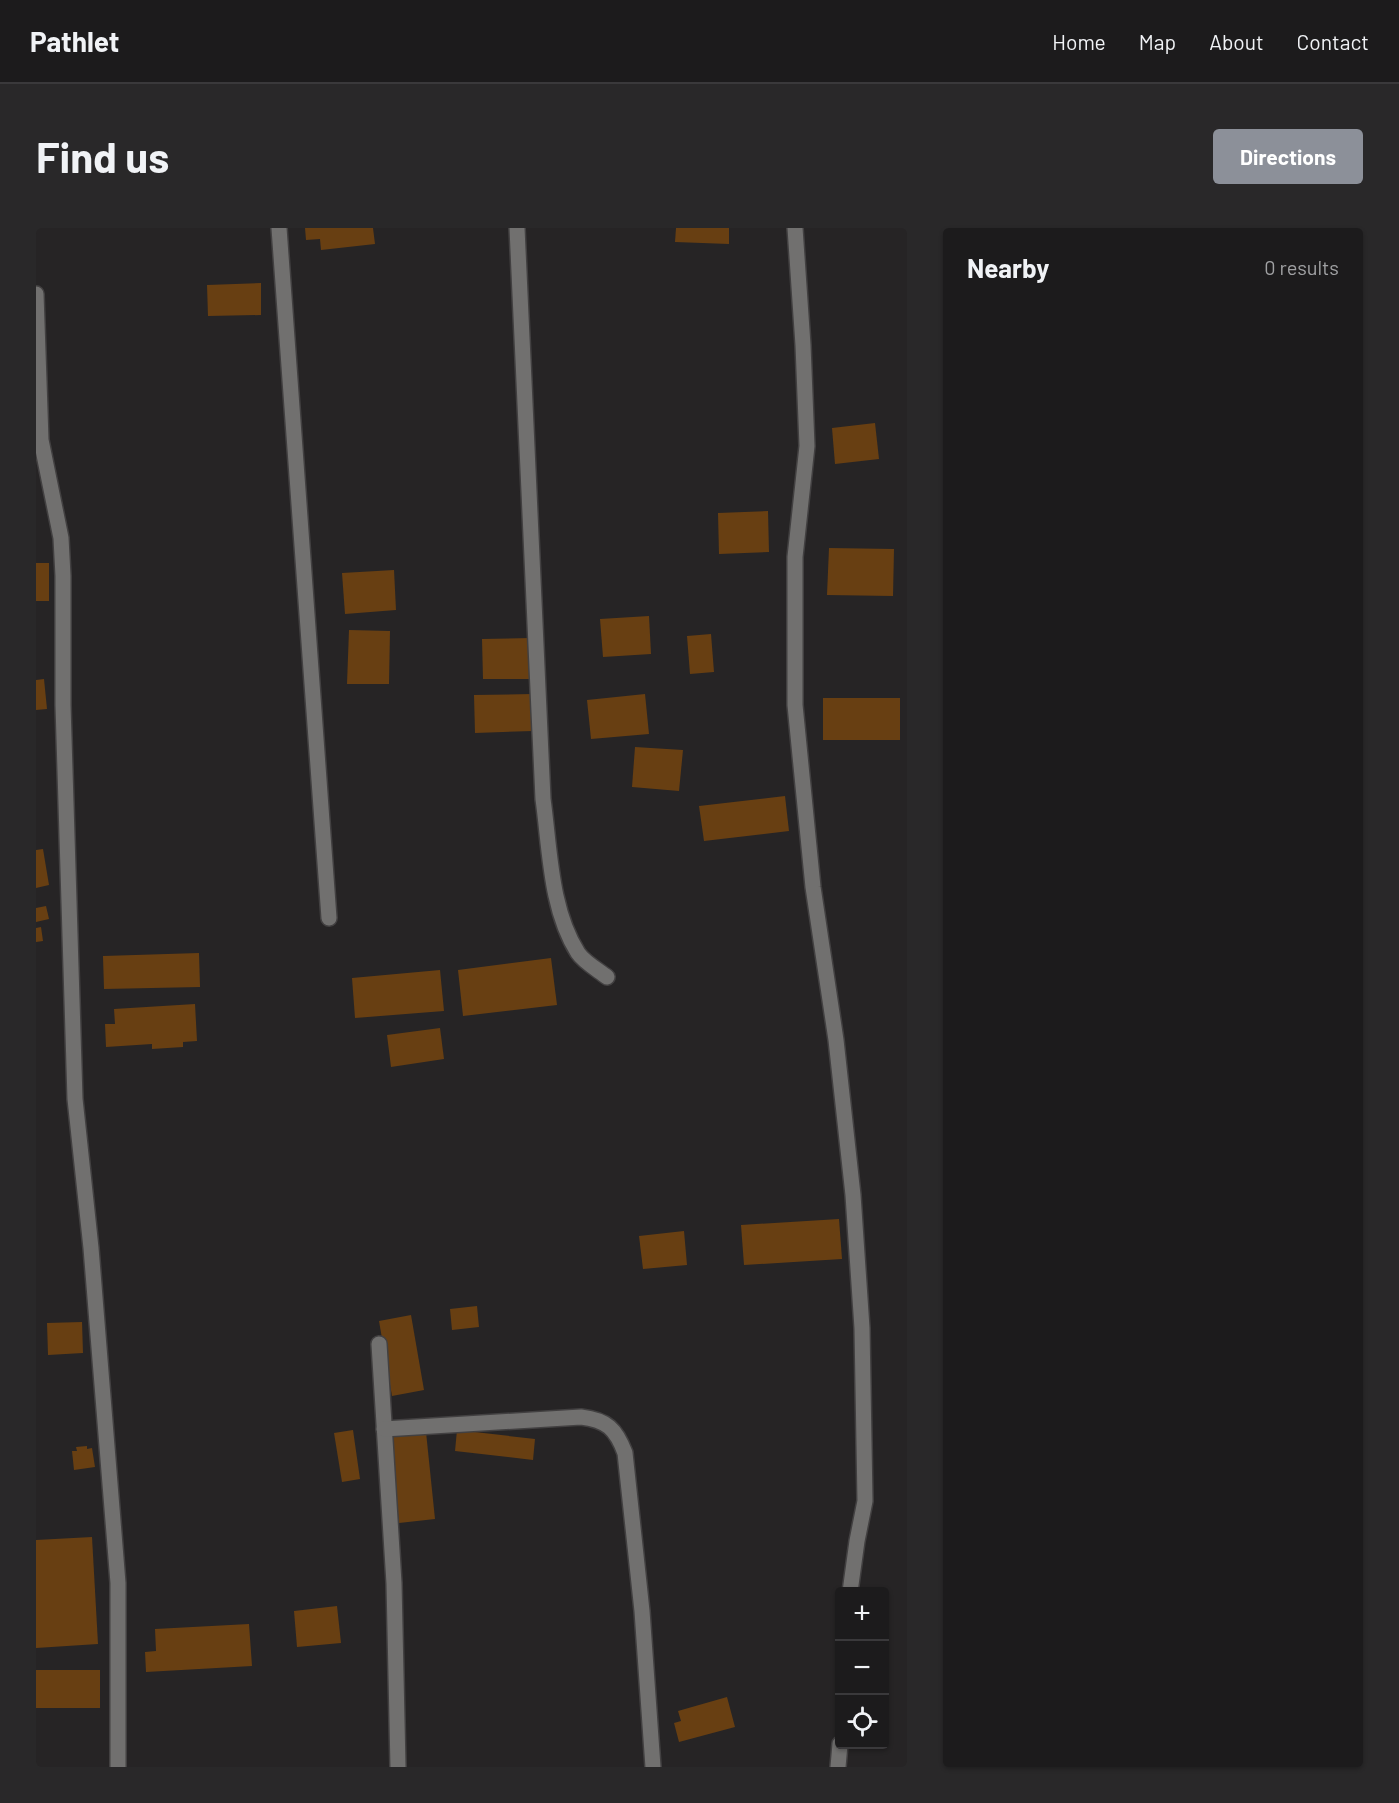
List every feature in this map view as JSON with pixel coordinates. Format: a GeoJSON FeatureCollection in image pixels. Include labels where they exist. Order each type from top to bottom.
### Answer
{"type":"FeatureCollection","features":[{"type":"Feature","properties":{"kind":"street"},"geometry":{"type":"LineString","coordinates":[[279,228],[328,918]]}},
{"type":"Feature","properties":{"kind":"street"},"geometry":{"type":"LineString","coordinates":[[517,228],[543,799],[553,877],[562,919],[579,955],[607,977]]}},
{"type":"Feature","properties":{"kind":"street"},"geometry":{"type":"LineString","coordinates":[[795,228],[807,446],[795,557],[795,705],[813,887],[838,1051],[853,1195],[862,1328],[865,1501],[851,1587]]}},
{"type":"Feature","properties":{"kind":"street"},"geometry":{"type":"LineString","coordinates":[[36,294],[41,440],[61,538],[63,705],[75,1099],[91,1248],[118,1583],[118,1767]]}},
{"type":"Feature","properties":{"kind":"street"},"geometry":{"type":"LineString","coordinates":[[380,1344],[394,1583],[398,1767]]}},
{"type":"Feature","properties":{"kind":"street"},"geometry":{"type":"LineString","coordinates":[[384,1429],[581,1417],[595,1419],[609,1426],[619,1437],[625,1453],[642,1611],[653,1767]]}},
{"type":"Feature","properties":{"kind":"street"},"geometry":{"type":"LineString","coordinates":[[838,1767],[840,1749]]}},
{"type":"Feature","properties":{"kind":"building"},"geometry":{"type":"Polygon","coordinates":[[[305,228],[373,228],[375,244],[321,250],[320,239],[306,240],[305,228]]]}},
{"type":"Feature","properties":{"kind":"building"},"geometry":{"type":"Polygon","coordinates":[[[676,228],[729,228],[729,244],[675,242],[676,228]]]}},
{"type":"Feature","properties":{"kind":"building"},"geometry":{"type":"Polygon","coordinates":[[[261,283],[261,315],[208,316],[207,285],[261,283]]]}},
{"type":"Feature","properties":{"kind":"building"},"geometry":{"type":"Polygon","coordinates":[[[875,423],[879,459],[835,464],[832,428],[875,423]]]}},
{"type":"Feature","properties":{"kind":"building"},"geometry":{"type":"Polygon","coordinates":[[[768,511],[769,552],[719,554],[718,513],[768,511]]]}},
{"type":"Feature","properties":{"kind":"building"},"geometry":{"type":"Polygon","coordinates":[[[829,548],[894,549],[893,596],[827,595],[829,548]]]}},
{"type":"Feature","properties":{"kind":"building"},"geometry":{"type":"Polygon","coordinates":[[[36,563],[49,563],[49,601],[36,601],[36,563]]]}},
{"type":"Feature","properties":{"kind":"building"},"geometry":{"type":"Polygon","coordinates":[[[394,570],[396,610],[345,614],[342,573],[394,570]]]}},
{"type":"Feature","properties":{"kind":"building"},"geometry":{"type":"Polygon","coordinates":[[[649,616],[651,654],[603,657],[600,619],[649,616]]]}},
{"type":"Feature","properties":{"kind":"building"},"geometry":{"type":"Polygon","coordinates":[[[349,630],[390,631],[389,684],[347,684],[349,630]]]}},
{"type":"Feature","properties":{"kind":"building"},"geometry":{"type":"Polygon","coordinates":[[[711,634],[714,672],[690,674],[687,636],[711,634]]]}},
{"type":"Feature","properties":{"kind":"building"},"geometry":{"type":"Polygon","coordinates":[[[531,638],[531,679],[483,679],[482,639],[531,638]]]}},
{"type":"Feature","properties":{"kind":"building"},"geometry":{"type":"Polygon","coordinates":[[[44,679],[47,709],[36,710],[36,680],[44,679]]]}},
{"type":"Feature","properties":{"kind":"building"},"geometry":{"type":"Polygon","coordinates":[[[532,694],[533,731],[475,733],[474,695],[532,694]]]}},
{"type":"Feature","properties":{"kind":"building"},"geometry":{"type":"Polygon","coordinates":[[[645,694],[649,734],[591,739],[587,700],[645,694]]]}},
{"type":"Feature","properties":{"kind":"building"},"geometry":{"type":"Polygon","coordinates":[[[823,698],[900,698],[900,740],[823,740],[823,698]]]}},
{"type":"Feature","properties":{"kind":"building"},"geometry":{"type":"Polygon","coordinates":[[[635,747],[683,750],[679,791],[632,787],[635,747]]]}},
{"type":"Feature","properties":{"kind":"building"},"geometry":{"type":"Polygon","coordinates":[[[785,796],[789,831],[704,841],[699,806],[785,796]]]}},
{"type":"Feature","properties":{"kind":"building"},"geometry":{"type":"Polygon","coordinates":[[[43,849],[49,885],[36,888],[36,850],[43,849]]]}},
{"type":"Feature","properties":{"kind":"building"},"geometry":{"type":"Polygon","coordinates":[[[46,906],[49,919],[36,922],[36,908],[46,906]]]}},
{"type":"Feature","properties":{"kind":"building"},"geometry":{"type":"Polygon","coordinates":[[[41,927],[43,941],[36,942],[36,928],[41,927]]]}},
{"type":"Feature","properties":{"kind":"building"},"geometry":{"type":"Polygon","coordinates":[[[199,953],[200,987],[104,989],[103,956],[199,953]]]}},
{"type":"Feature","properties":{"kind":"building"},"geometry":{"type":"Polygon","coordinates":[[[551,958],[557,1005],[463,1016],[458,970],[551,958]]]}},
{"type":"Feature","properties":{"kind":"building"},"geometry":{"type":"Polygon","coordinates":[[[440,970],[444,1011],[355,1018],[352,978],[440,970]]]}},
{"type":"Feature","properties":{"kind":"building"},"geometry":{"type":"Polygon","coordinates":[[[195,1004],[197,1041],[183,1042],[183,1047],[152,1049],[152,1044],[106,1047],[105,1024],[115,1024],[114,1009],[195,1004]]]}},
{"type":"Feature","properties":{"kind":"building"},"geometry":{"type":"Polygon","coordinates":[[[440,1028],[444,1059],[391,1067],[387,1035],[440,1028]]]}},
{"type":"Feature","properties":{"kind":"building"},"geometry":{"type":"Polygon","coordinates":[[[839,1219],[842,1259],[744,1265],[741,1225],[839,1219]]]}},
{"type":"Feature","properties":{"kind":"building"},"geometry":{"type":"Polygon","coordinates":[[[684,1231],[687,1265],[643,1269],[639,1236],[684,1231]]]}},
{"type":"Feature","properties":{"kind":"building"},"geometry":{"type":"Polygon","coordinates":[[[477,1306],[479,1327],[452,1330],[450,1309],[477,1306]]]}},
{"type":"Feature","properties":{"kind":"building"},"geometry":{"type":"Polygon","coordinates":[[[411,1315],[424,1390],[392,1396],[379,1321],[411,1315]]]}},
{"type":"Feature","properties":{"kind":"building"},"geometry":{"type":"Polygon","coordinates":[[[82,1322],[83,1353],[48,1355],[47,1323],[82,1322]]]}},
{"type":"Feature","properties":{"kind":"building"},"geometry":{"type":"Polygon","coordinates":[[[353,1430],[360,1479],[342,1482],[334,1433],[353,1430]]]}},
{"type":"Feature","properties":{"kind":"building"},"geometry":{"type":"Polygon","coordinates":[[[457,1430],[535,1439],[533,1460],[455,1451],[457,1430]]]}},
{"type":"Feature","properties":{"kind":"building"},"geometry":{"type":"Polygon","coordinates":[[[426,1432],[435,1519],[399,1523],[390,1436],[426,1432]]]}},
{"type":"Feature","properties":{"kind":"building"},"geometry":{"type":"Polygon","coordinates":[[[87,1446],[87,1449],[92,1448],[95,1467],[74,1470],[72,1451],[77,1451],[76,1447],[87,1446]]]}},
{"type":"Feature","properties":{"kind":"building"},"geometry":{"type":"Polygon","coordinates":[[[92,1537],[98,1644],[36,1648],[36,1540],[92,1537]]]}},
{"type":"Feature","properties":{"kind":"building"},"geometry":{"type":"Polygon","coordinates":[[[337,1606],[341,1643],[297,1647],[294,1611],[337,1606]]]}},
{"type":"Feature","properties":{"kind":"building"},"geometry":{"type":"Polygon","coordinates":[[[249,1624],[252,1666],[146,1672],[145,1652],[156,1651],[155,1629],[249,1624]]]}},
{"type":"Feature","properties":{"kind":"building"},"geometry":{"type":"Polygon","coordinates":[[[36,1670],[100,1670],[100,1708],[36,1708],[36,1670]]]}},
{"type":"Feature","properties":{"kind":"building"},"geometry":{"type":"Polygon","coordinates":[[[727,1697],[735,1727],[679,1742],[674,1723],[681,1721],[678,1711],[727,1697]]]}}]}
